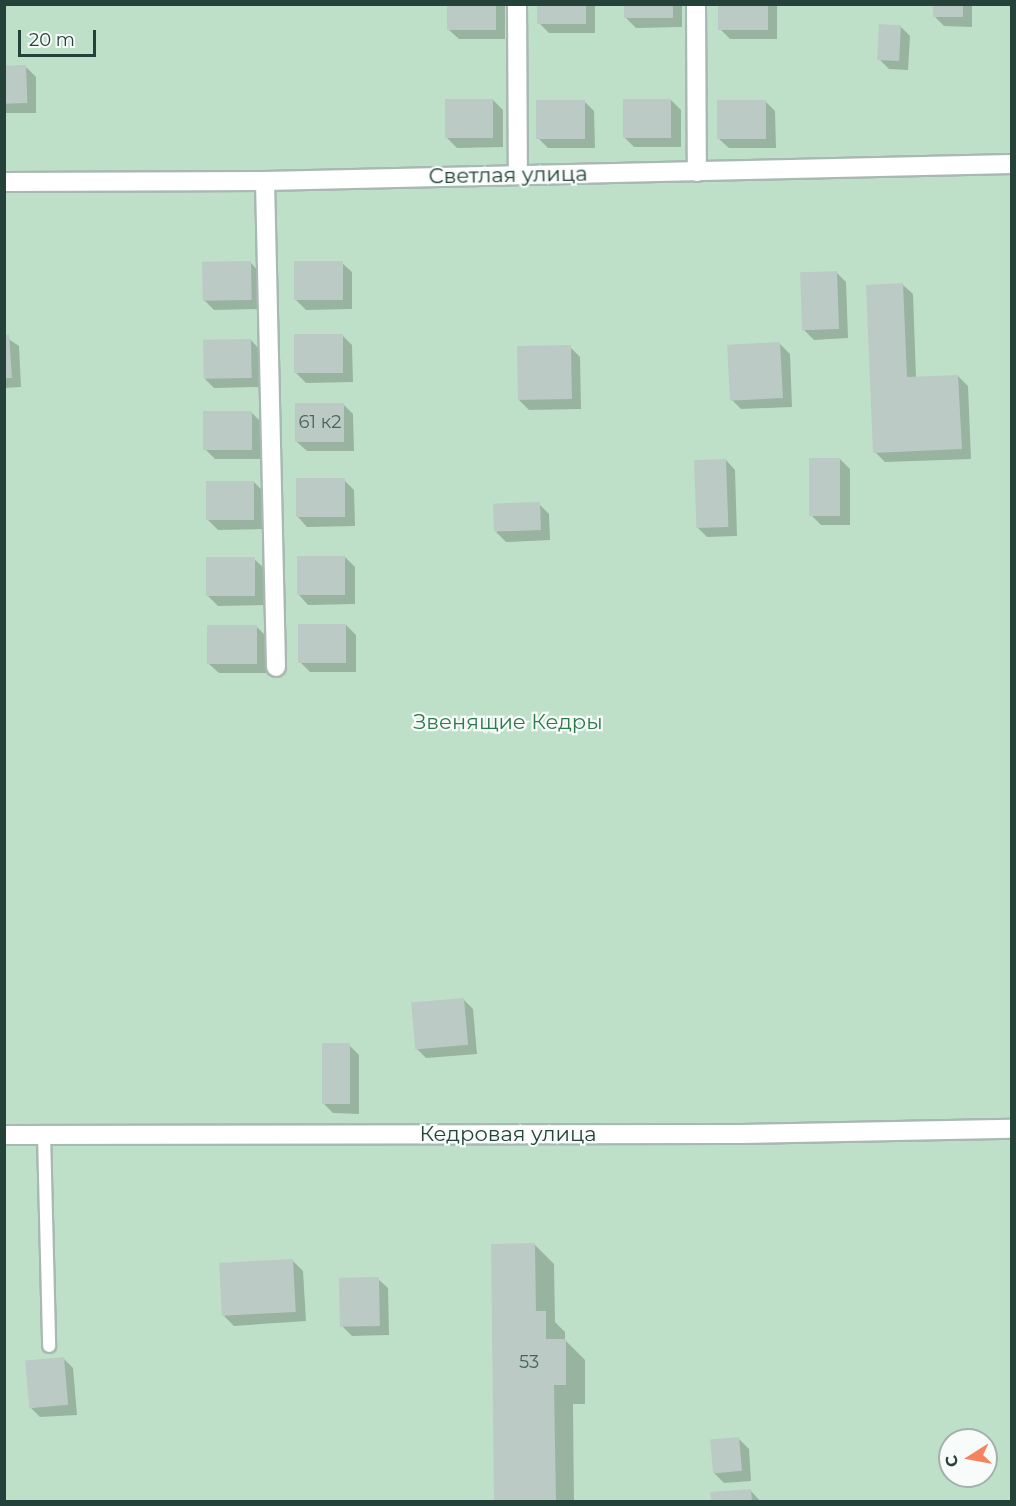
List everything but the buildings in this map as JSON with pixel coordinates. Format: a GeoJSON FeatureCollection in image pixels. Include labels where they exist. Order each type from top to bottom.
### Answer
{"type":"FeatureCollection","features":[{"type":"Feature","properties":{"kind":"street"},"geometry":{"type":"LineString","coordinates":[[517,4],[518,174]]}},
{"type":"Feature","properties":{"kind":"street"},"geometry":{"type":"LineString","coordinates":[[696,4],[697,172]]}},
{"type":"Feature","properties":{"kind":"street","name":"Светлая улица"},"geometry":{"type":"LineString","coordinates":[[4,182],[265,181],[1011,164]]}},
{"type":"Feature","properties":{"kind":"street"},"geometry":{"type":"LineString","coordinates":[[265,181],[276,667]]}},
{"type":"Feature","properties":{"kind":"street","name":"Кедровая улица"},"geometry":{"type":"LineString","coordinates":[[4,1135],[741,1134],[1011,1129]]}},
{"type":"Feature","properties":{"kind":"lane"},"geometry":{"type":"LineString","coordinates":[[44,1134],[49,1346]]}},
{"type":"Feature","properties":{"kind":"green space","name":"Звенящие Кедры"},"geometry":{"type":"Polygon","coordinates":[[[5,5],[1011,5],[1011,1501],[5,1501],[5,5]]]}}]}
